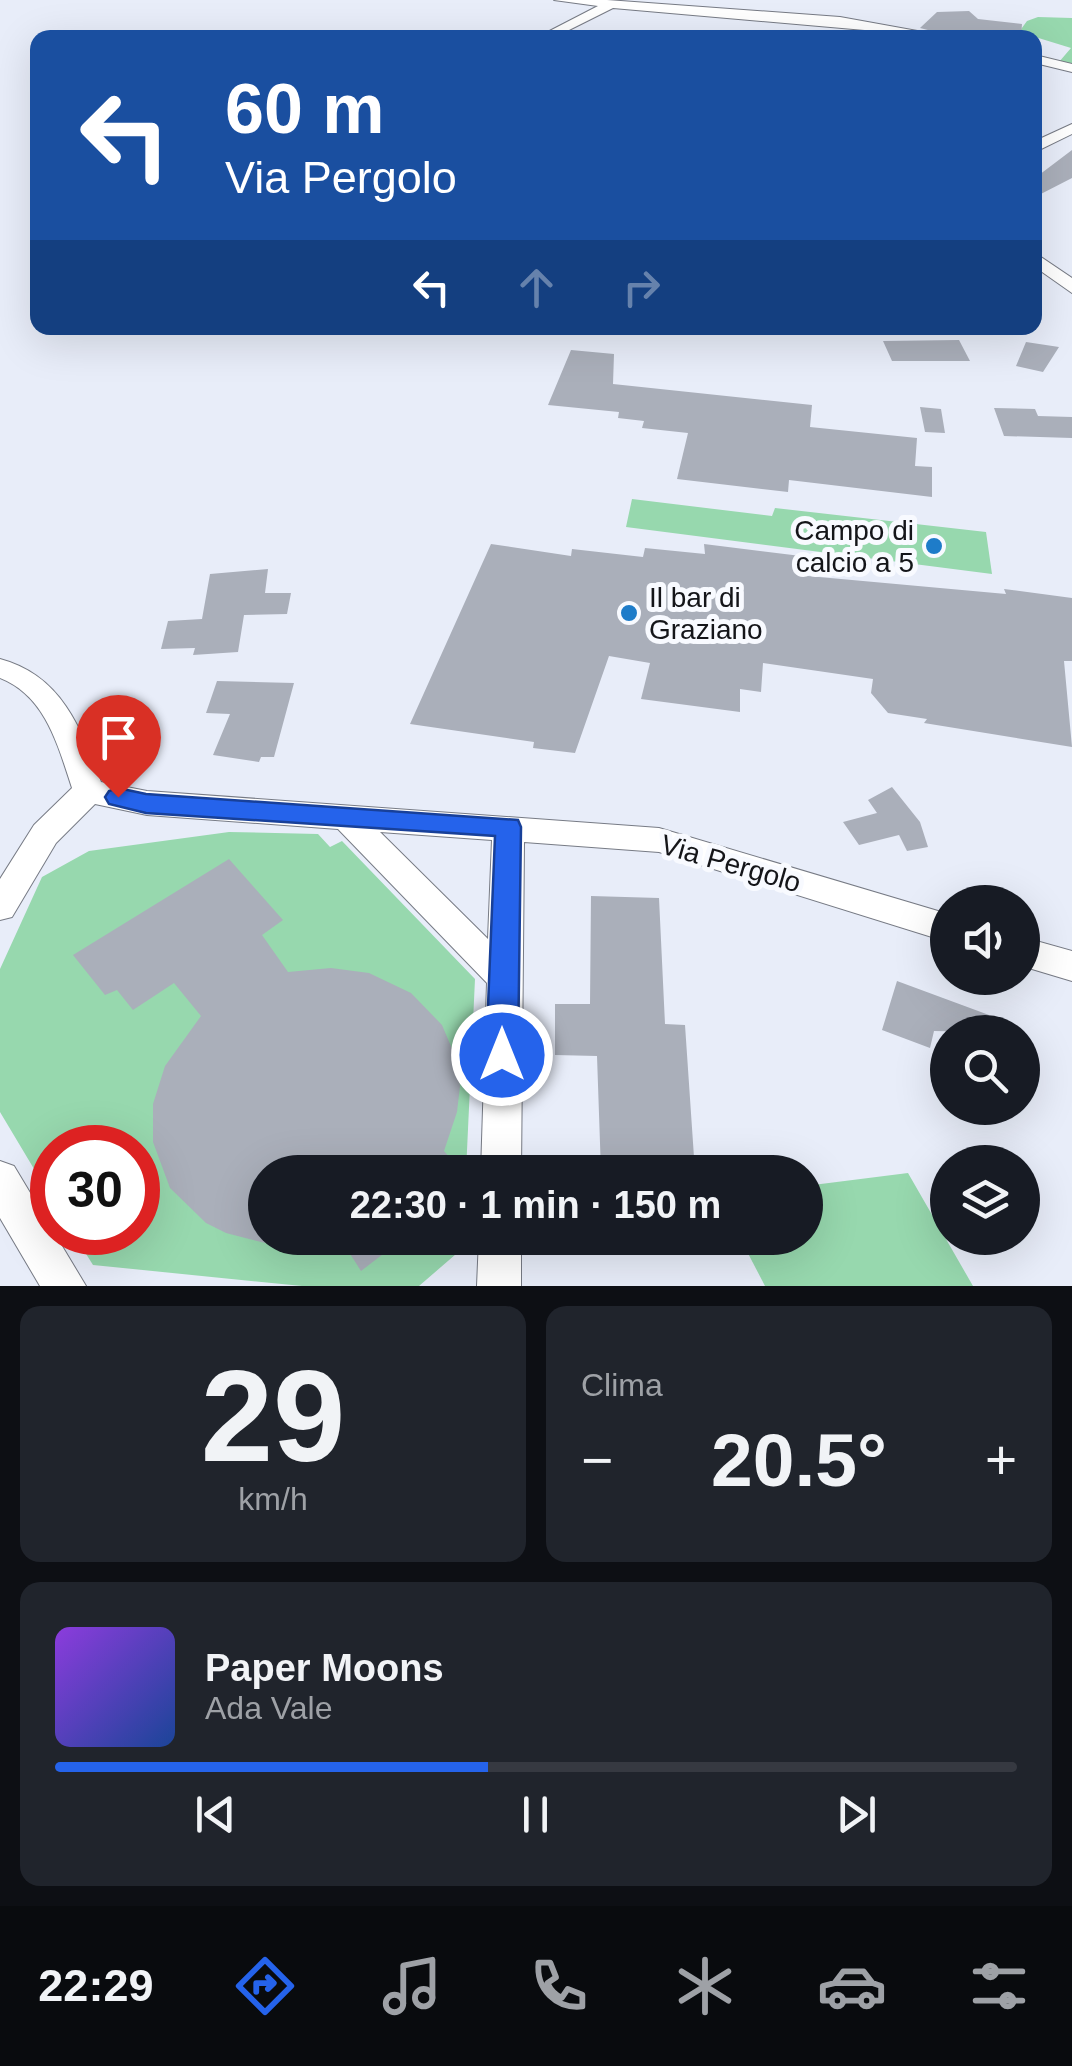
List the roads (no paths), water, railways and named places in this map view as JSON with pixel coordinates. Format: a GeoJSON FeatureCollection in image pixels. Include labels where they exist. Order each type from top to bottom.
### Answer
{"type":"FeatureCollection","features":[{"type":"Feature","properties":{"kind":"street"},"geometry":{"type":"LineString","coordinates":[[560,0],[840,21],[898,30]]}},
{"type":"Feature","properties":{"kind":"street"},"geometry":{"type":"LineString","coordinates":[[557,30],[608,2]]}},
{"type":"Feature","properties":{"kind":"street"},"geometry":{"type":"LineString","coordinates":[[1042,61],[1072,68]]}},
{"type":"Feature","properties":{"kind":"street"},"geometry":{"type":"LineString","coordinates":[[1042,144],[1072,128]]}},
{"type":"Feature","properties":{"kind":"street"},"geometry":{"type":"LineString","coordinates":[[1042,263],[1072,286]]}},
{"type":"Feature","properties":{"kind":"street"},"geometry":{"type":"LineString","coordinates":[[0,668],[16,672],[42,689],[69,738],[89,792],[45,834],[0,907]]}},
{"type":"Feature","properties":{"kind":"street","name":"Via Pergolo"},"geometry":{"type":"LineString","coordinates":[[89,792],[146,803],[659,840],[930,923]]}},
{"type":"Feature","properties":{"kind":"street"},"geometry":{"type":"LineString","coordinates":[[344,816],[503,976]]}},
{"type":"Feature","properties":{"kind":"street"},"geometry":{"type":"LineString","coordinates":[[500,1155],[508,827]]}},
{"type":"Feature","properties":{"kind":"street"},"geometry":{"type":"LineString","coordinates":[[1040,956],[1072,966]]}},
{"type":"Feature","properties":{"kind":"street"},"geometry":{"type":"LineString","coordinates":[[0,1180],[64,1286]]}},
{"type":"Feature","properties":{"kind":"street"},"geometry":{"type":"LineString","coordinates":[[499,1286],[500,1255]]}},
{"type":"Feature","properties":{"kind":"place","name":"Campo di calcio a 5"},"geometry":{"type":"Point","coordinates":[934,546]}},
{"type":"Feature","properties":{"kind":"place","name":"Il bar di Graziano"},"geometry":{"type":"Point","coordinates":[629,613]}}]}
